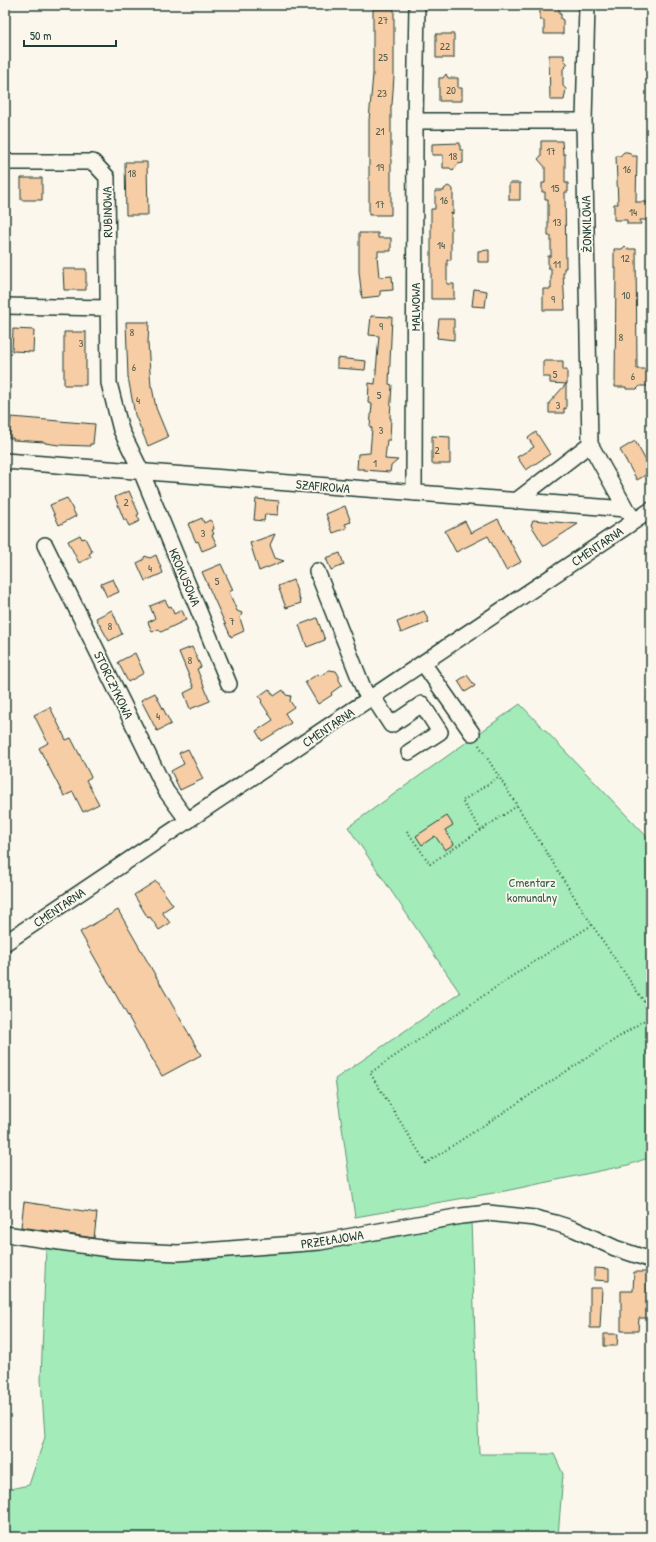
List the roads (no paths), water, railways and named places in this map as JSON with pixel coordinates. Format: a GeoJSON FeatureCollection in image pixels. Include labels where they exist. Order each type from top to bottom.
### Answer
{"type":"FeatureCollection","features":[{"type":"Feature","properties":{"kind":"street","name":"MALWOWA"},"geometry":{"type":"LineString","coordinates":[[414,493],[415,121],[417,5]]}},
{"type":"Feature","properties":{"kind":"street","name":"ŻONKILOWA"},"geometry":{"type":"LineString","coordinates":[[587,5],[584,121],[590,444],[626,509]]}},
{"type":"Feature","properties":{"kind":"street"},"geometry":{"type":"LineString","coordinates":[[415,121],[584,121]]}},
{"type":"Feature","properties":{"kind":"street","name":"RUBINOWA"},"geometry":{"type":"LineString","coordinates":[[5,162],[93,162],[107,178],[109,383],[122,430],[141,471]]}},
{"type":"Feature","properties":{"kind":"street"},"geometry":{"type":"LineString","coordinates":[[5,306],[108,308]]}},
{"type":"Feature","properties":{"kind":"street"},"geometry":{"type":"LineString","coordinates":[[516,501],[590,444]]}},
{"type":"Feature","properties":{"kind":"street","name":"SZAFIROWA"},"geometry":{"type":"LineString","coordinates":[[5,461],[626,509]]}},
{"type":"Feature","properties":{"kind":"street","name":"KROKUSOWA"},"geometry":{"type":"LineString","coordinates":[[141,471],[229,684]]}},
{"type":"Feature","properties":{"kind":"street"},"geometry":{"type":"LineString","coordinates":[[626,509],[636,521]]}},
{"type":"Feature","properties":{"kind":"street","name":"CMENTARNA"},"geometry":{"type":"LineString","coordinates":[[5,943],[651,510]]}},
{"type":"Feature","properties":{"kind":"street","name":"STORCZYKOWA"},"geometry":{"type":"LineString","coordinates":[[45,545],[166,791],[188,821]]}},
{"type":"Feature","properties":{"kind":"street"},"geometry":{"type":"LineString","coordinates":[[316,571],[364,690],[391,725],[422,704],[440,732],[409,752]]}},
{"type":"Feature","properties":{"kind":"street"},"geometry":{"type":"LineString","coordinates":[[423,663],[472,734]]}},
{"type":"Feature","properties":{"kind":"street","name":"PRZEŁAJOWA"},"geometry":{"type":"LineString","coordinates":[[5,1234],[115,1250],[178,1253],[320,1242],[461,1216],[488,1213],[535,1218],[555,1223],[574,1229],[615,1248],[651,1260]]}},
{"type":"Feature","properties":{"kind":"park label","name":"Cmentarz komunalny"},"geometry":{"type":"Point","coordinates":[532,890]}}]}
